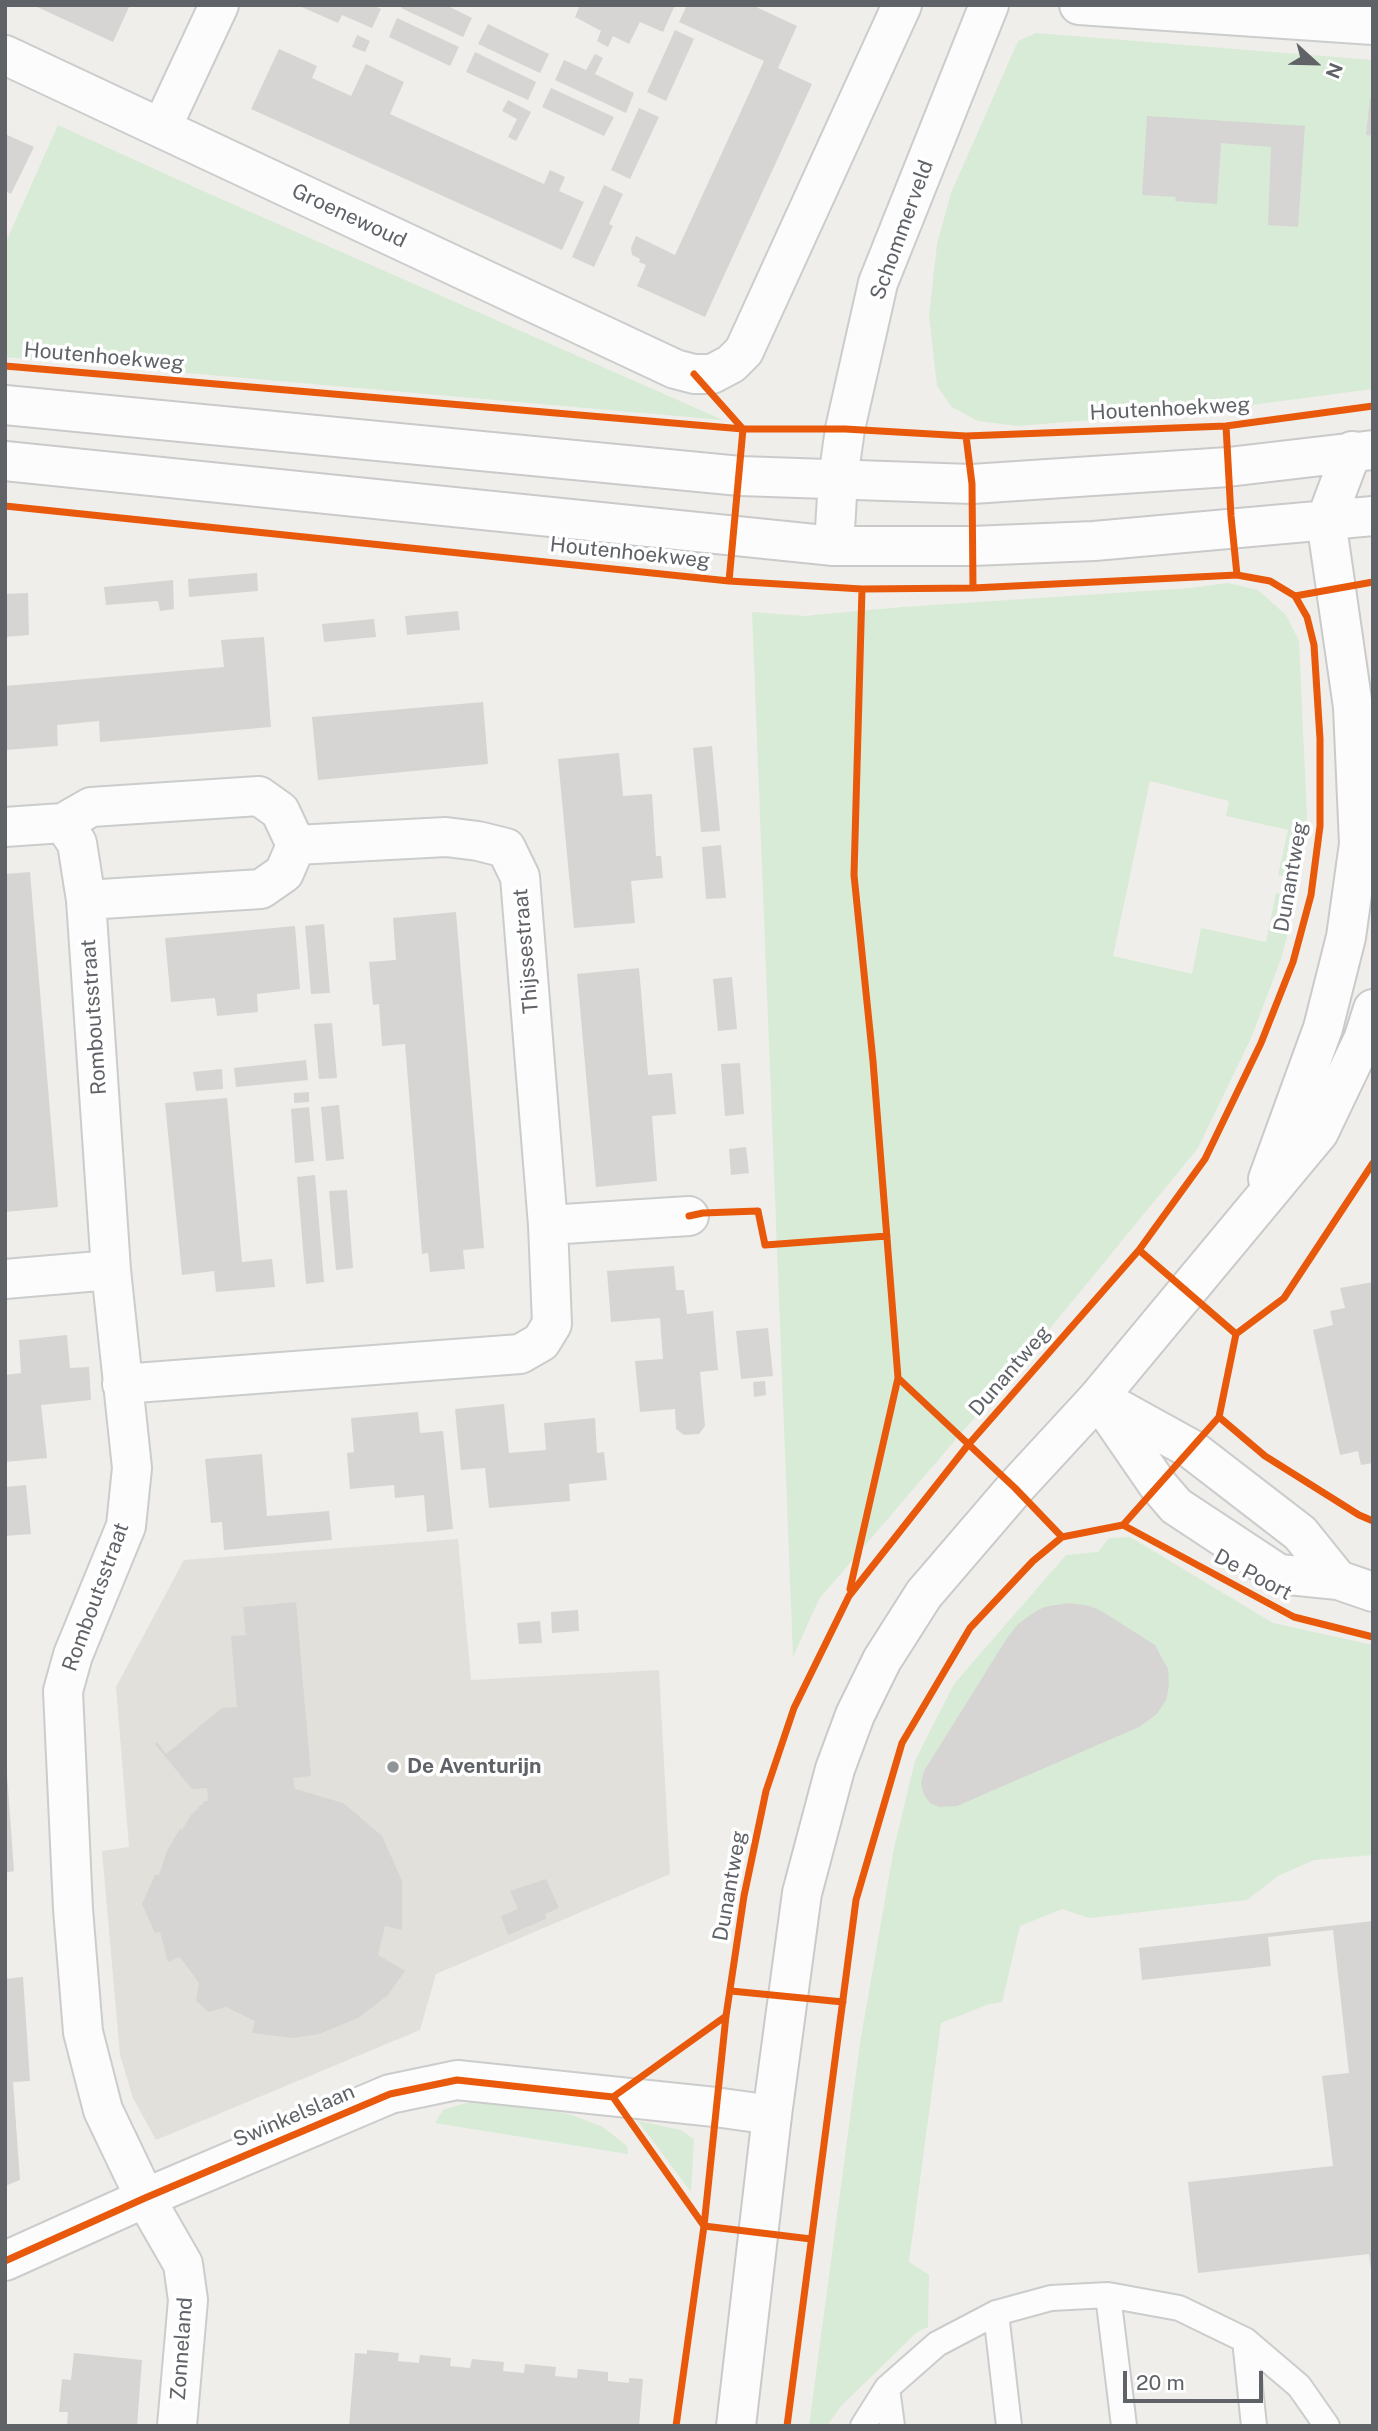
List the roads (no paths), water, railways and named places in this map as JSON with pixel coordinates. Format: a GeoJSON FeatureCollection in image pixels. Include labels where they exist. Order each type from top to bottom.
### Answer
{"type":"FeatureCollection","features":[{"type":"Feature","properties":{"kind":"street"},"geometry":{"type":"LineString","coordinates":[[162,127],[219,5]]}},
{"type":"Feature","properties":{"kind":"street","name":"Schommerveld"},"geometry":{"type":"LineString","coordinates":[[834,546],[838,479],[845,429],[878,283],[989,5]]}},
{"type":"Feature","properties":{"kind":"street"},"geometry":{"type":"LineString","coordinates":[[1079,5],[1373,25]]}},
{"type":"Feature","properties":{"kind":"street","name":"Groenewoud"},"geometry":{"type":"LineString","coordinates":[[5,55],[675,369],[694,374],[712,374],[731,364],[744,351],[893,8]]}},
{"type":"Feature","properties":{"kind":"street"},"geometry":{"type":"LineString","coordinates":[[5,405],[740,476],[972,484],[1366,461]]}},
{"type":"Feature","properties":{"kind":"street","name":"Houtenhoekweg"},"geometry":{"type":"LineString","coordinates":[[5,461],[834,546],[972,546],[1094,541],[1373,516]]}},
{"type":"Feature","properties":{"kind":"street"},"geometry":{"type":"LineString","coordinates":[[1259,1204],[1323,1028],[1346,937],[1359,844],[1353,707],[1326,520],[1366,461]]}},
{"type":"Feature","properties":{"kind":"street"},"geometry":{"type":"LineString","coordinates":[[5,827],[63,823],[91,807],[259,796],[279,811],[296,845],[284,873],[261,889],[86,900]]}},
{"type":"Feature","properties":{"kind":"street","name":"Romboutsstraat"},"geometry":{"type":"LineString","coordinates":[[63,823],[77,843],[86,900],[111,1270],[132,1468],[125,1526],[73,1655],[63,1691],[73,1909],[83,2032],[103,2110],[145,2198]]}},
{"type":"Feature","properties":{"kind":"street","name":"Thijssestraat"},"geometry":{"type":"LineString","coordinates":[[122,1384],[520,1354],[541,1342],[552,1324],[548,1225],[520,877],[506,848],[478,841],[446,838],[296,845]]}},
{"type":"Feature","properties":{"kind":"street"},"geometry":{"type":"LineString","coordinates":[[736,2426],[772,2115],[802,1893],[835,1769],[855,1715],[882,1660],[924,1594],[1015,1488],[1098,1398],[1319,1132],[1363,1040],[1373,1009]]}},
{"type":"Feature","properties":{"kind":"street"},"geometry":{"type":"LineString","coordinates":[[548,1225],[689,1216]]}},
{"type":"Feature","properties":{"kind":"street"},"geometry":{"type":"LineString","coordinates":[[5,1279],[111,1270]]}},
{"type":"Feature","properties":{"kind":"street","name":"De Poort"},"geometry":{"type":"LineString","coordinates":[[1098,1398],[1192,1449],[1300,1533],[1355,1586]]}},
{"type":"Feature","properties":{"kind":"street","name":"De Poort"},"geometry":{"type":"LineString","coordinates":[[1098,1398],[1158,1485],[1176,1506],[1279,1574],[1355,1586]]}},
{"type":"Feature","properties":{"kind":"street","name":"Swinkelslaan"},"geometry":{"type":"LineString","coordinates":[[5,2261],[390,2094],[457,2080],[715,2106],[772,2115]]}},
{"type":"Feature","properties":{"kind":"street","name":"Zonneland"},"geometry":{"type":"LineString","coordinates":[[145,2198],[183,2264],[188,2300],[177,2426]]}},
{"type":"Feature","properties":{"kind":"lane"},"geometry":{"type":"LineString","coordinates":[[1108,2295],[1124,2426]]}},
{"type":"Feature","properties":{"kind":"lane"},"geometry":{"type":"LineString","coordinates":[[863,2426],[887,2388],[937,2344],[996,2312],[1051,2298],[1108,2295],[1180,2308],[1245,2340],[1298,2386],[1327,2426]]}},
{"type":"Feature","properties":{"kind":"lane"},"geometry":{"type":"LineString","coordinates":[[996,2312],[1009,2426]]}},
{"type":"Feature","properties":{"kind":"lane"},"geometry":{"type":"LineString","coordinates":[[1245,2340],[1254,2426]]}},
{"type":"Feature","properties":{"kind":"lane"},"geometry":{"type":"LineString","coordinates":[[887,2388],[891,2426]]}},
{"type":"Feature","properties":{"kind":"place","name":"De Aventurijn"},"geometry":{"type":"Point","coordinates":[393,1767]}}]}
